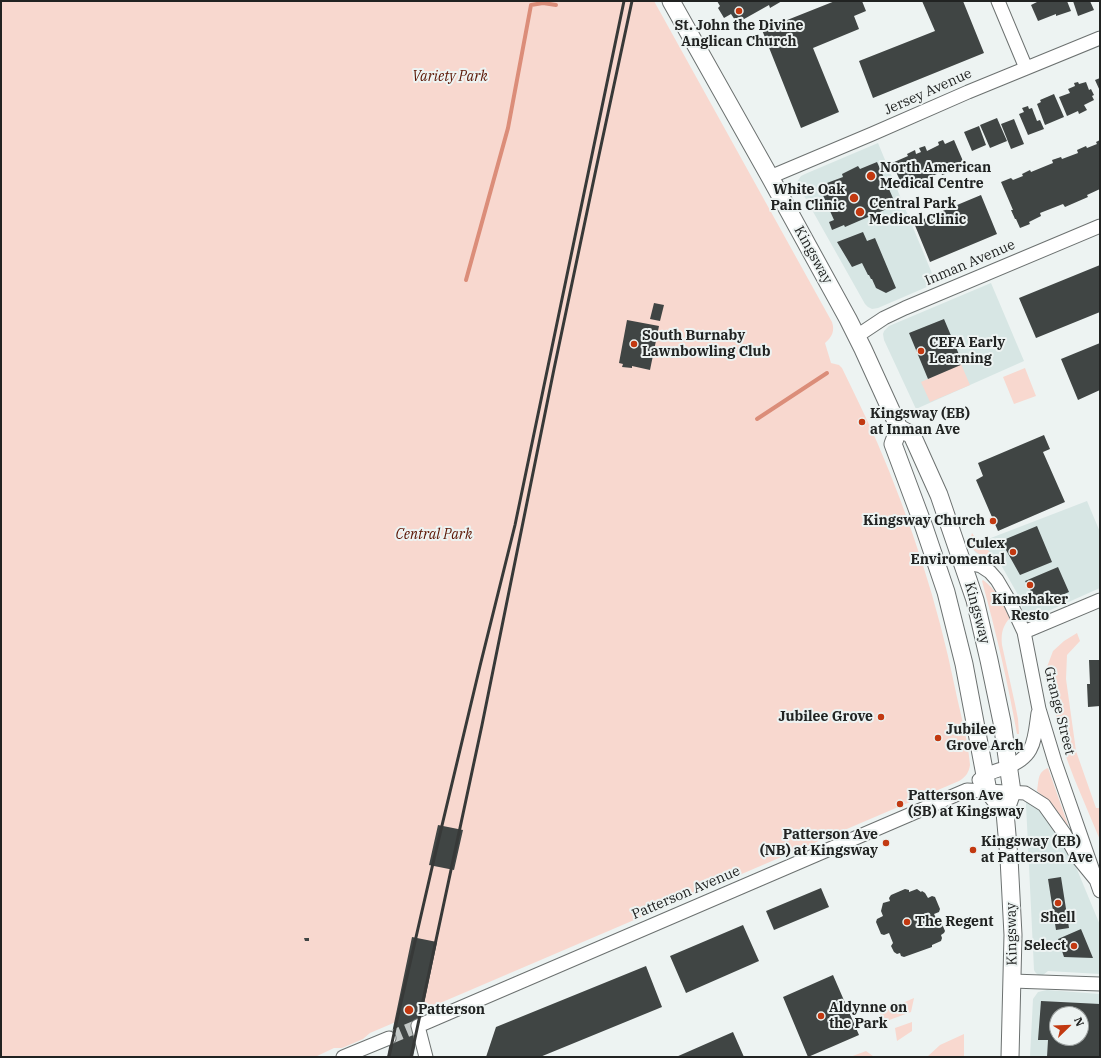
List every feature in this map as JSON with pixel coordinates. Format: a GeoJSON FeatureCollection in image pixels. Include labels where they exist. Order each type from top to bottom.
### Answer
{"type":"FeatureCollection","features":[{"type":"Feature","properties":{"kind":"main road","name":"Kingsway"},"geometry":{"type":"LineString","coordinates":[[671,1],[857,336],[899,428],[912,435],[939,495],[975,600],[990,660],[1002,722],[1012,792],[1005,812],[1011,879],[1013,935],[1010,1057]]}},
{"type":"Feature","properties":{"kind":"main road","name":"Kingsway"},"geometry":{"type":"LineString","coordinates":[[899,428],[892,444],[924,527],[946,592],[964,664],[987,783],[1005,812]]}},
{"type":"Feature","properties":{"kind":"street"},"geometry":{"type":"LineString","coordinates":[[998,1],[1026,68]]}},
{"type":"Feature","properties":{"kind":"street","name":"Jersey Avenue"},"geometry":{"type":"LineString","coordinates":[[770,177],[968,92],[1100,38]]}},
{"type":"Feature","properties":{"kind":"street","name":"Inman Avenue"},"geometry":{"type":"LineString","coordinates":[[857,336],[884,318],[905,308],[1100,226]]}},
{"type":"Feature","properties":{"kind":"street","name":"Grange Street"},"geometry":{"type":"LineString","coordinates":[[962,562],[981,566],[990,572],[997,580],[1013,607],[1024,632],[1039,709],[1055,762],[1098,885]]}},
{"type":"Feature","properties":{"kind":"street"},"geometry":{"type":"LineString","coordinates":[[1024,632],[1100,600]]}},
{"type":"Feature","properties":{"kind":"street","name":"Patterson Avenue"},"geometry":{"type":"LineString","coordinates":[[426,1057],[418,1026],[967,790],[987,783],[1008,766],[1018,762],[1027,755],[1035,738],[1039,709]]}},
{"type":"Feature","properties":{"kind":"street","name":"Patterson Avenue"},"geometry":{"type":"LineString","coordinates":[[987,783],[1012,792],[1025,793],[1044,806],[1064,833],[1078,858],[1098,885]]}},
{"type":"Feature","properties":{"kind":"street"},"geometry":{"type":"LineString","coordinates":[[1012,981],[1100,984]]}},
{"type":"Feature","properties":{"kind":"street"},"geometry":{"type":"LineString","coordinates":[[343,1057],[389,1038]]}},
{"type":"Feature","properties":{"kind":"shaded area"},"geometry":{"type":"Polygon","coordinates":[[[878,143],[936,283],[878,308],[872,309],[865,304],[797,182],[801,176],[805,174],[878,143]]]}},
{"type":"Feature","properties":{"kind":"shaded area"},"geometry":{"type":"Polygon","coordinates":[[[991,283],[1024,361],[916,409],[884,340],[884,331],[889,326],[991,283]]]}},
{"type":"Feature","properties":{"kind":"shaded area"},"geometry":{"type":"Polygon","coordinates":[[[1087,501],[1100,532],[1100,588],[1037,616],[1028,616],[1022,610],[1022,602],[1000,563],[996,560],[988,559],[976,553],[970,546],[1087,501]]]}},
{"type":"Feature","properties":{"kind":"shaded area"},"geometry":{"type":"Polygon","coordinates":[[[1026,802],[1036,806],[1049,818],[1071,855],[1100,925],[1100,974],[1048,971],[1043,975],[1038,975],[1034,970],[1026,802]]]}},
{"type":"Feature","properties":{"kind":"shaded area"},"geometry":{"type":"Polygon","coordinates":[[[1047,990],[1100,994],[1100,1057],[1030,1057],[1033,999],[1038,992],[1047,990]]]}},
{"type":"Feature","properties":{"kind":"green space","name":"Central Park"},"geometry":{"type":"Polygon","coordinates":[[[1,1],[654,1],[832,322],[832,334],[825,343],[831,363],[839,365],[842,368],[877,442],[912,532],[932,594],[968,746],[970,765],[965,776],[959,781],[370,1033],[363,1039],[342,1048],[334,1048],[315,1057],[1,1057],[1,1]]]}},
{"type":"Feature","properties":{"kind":"green space"},"geometry":{"type":"Polygon","coordinates":[[[961,364],[970,385],[930,402],[921,382],[961,364]]]}},
{"type":"Feature","properties":{"kind":"green space"},"geometry":{"type":"Polygon","coordinates":[[[1025,368],[1036,396],[1014,404],[1003,377],[1025,368]]]}},
{"type":"Feature","properties":{"kind":"green space"},"geometry":{"type":"Polygon","coordinates":[[[972,533],[978,542],[996,557],[995,558],[984,556],[974,550],[970,543],[972,533]]]}},
{"type":"Feature","properties":{"kind":"green space"},"geometry":{"type":"Polygon","coordinates":[[[983,580],[996,593],[1010,619],[1003,629],[1002,645],[1018,719],[1019,734],[1017,734],[1006,677],[982,581],[983,580]]]}},
{"type":"Feature","properties":{"kind":"green space"},"geometry":{"type":"Polygon","coordinates":[[[1077,633],[1080,641],[1067,655],[1066,679],[1076,751],[1096,808],[1100,808],[1100,840],[1062,746],[1047,667],[1053,651],[1064,641],[1077,633]]]}},
{"type":"Feature","properties":{"kind":"green space"},"geometry":{"type":"Polygon","coordinates":[[[1048,768],[1068,825],[1054,807],[1037,791],[1040,774],[1048,768]]]}},
{"type":"Feature","properties":{"kind":"green space"},"geometry":{"type":"Polygon","coordinates":[[[914,998],[911,1012],[884,1022],[880,1013],[914,998]]]}},
{"type":"Feature","properties":{"kind":"green space"},"geometry":{"type":"Polygon","coordinates":[[[912,1022],[912,1031],[897,1041],[895,1028],[912,1022]]]}},
{"type":"Feature","properties":{"kind":"green space"},"geometry":{"type":"Polygon","coordinates":[[[964,1034],[964,1057],[927,1057],[940,1045],[964,1034]]]}},
{"type":"Feature","properties":{"kind":"green space"},"geometry":{"type":"Polygon","coordinates":[[[866,1051],[873,1056],[850,1057],[866,1051]]]}},
{"type":"Feature","properties":{"kind":"building","name":"St. John the Divine Anglican Church"},"geometry":{"type":"Polygon","coordinates":[[[717,1],[782,1],[770,8],[769,5],[737,23],[731,14],[724,18],[718,8],[720,6],[717,1]]]}},
{"type":"Feature","properties":{"kind":"building"},"geometry":{"type":"Polygon","coordinates":[[[835,1],[862,1],[866,11],[854,16],[859,29],[813,48],[839,112],[801,128],[762,30],[835,1]]]}},
{"type":"Feature","properties":{"kind":"building"},"geometry":{"type":"Polygon","coordinates":[[[922,1],[963,1],[984,53],[873,98],[859,61],[935,31],[922,1]]]}},
{"type":"Feature","properties":{"kind":"building"},"geometry":{"type":"Polygon","coordinates":[[[1037,1],[1067,1],[1071,11],[1056,16],[1056,14],[1038,21],[1031,5],[1037,1]]]}},
{"type":"Feature","properties":{"kind":"building"},"geometry":{"type":"Polygon","coordinates":[[[1073,1],[1090,1],[1094,10],[1078,16],[1073,1]]]}},
{"type":"Feature","properties":{"kind":"building"},"geometry":{"type":"Polygon","coordinates":[[[1100,78],[1100,91],[1095,80],[1100,78]]]}},
{"type":"Feature","properties":{"kind":"building"},"geometry":{"type":"Polygon","coordinates":[[[1078,82],[1079,84],[1086,82],[1089,90],[1091,89],[1094,95],[1092,96],[1094,100],[1084,105],[1087,110],[1079,114],[1078,111],[1067,116],[1059,97],[1070,93],[1068,89],[1075,86],[1074,83],[1078,82]]]}},
{"type":"Feature","properties":{"kind":"building"},"geometry":{"type":"Polygon","coordinates":[[[1054,94],[1064,117],[1045,125],[1037,104],[1041,102],[1040,100],[1054,94]]]}},
{"type":"Feature","properties":{"kind":"building"},"geometry":{"type":"Polygon","coordinates":[[[1028,106],[1029,109],[1032,108],[1037,121],[1040,120],[1044,129],[1028,135],[1019,114],[1024,112],[1022,108],[1028,106]]]}},
{"type":"Feature","properties":{"kind":"building"},"geometry":{"type":"Polygon","coordinates":[[[997,118],[1007,141],[990,148],[980,125],[997,118]]]}},
{"type":"Feature","properties":{"kind":"building"},"geometry":{"type":"Polygon","coordinates":[[[1014,119],[1024,144],[1011,149],[1001,124],[1014,119]]]}},
{"type":"Feature","properties":{"kind":"building"},"geometry":{"type":"Polygon","coordinates":[[[979,126],[986,145],[972,151],[964,132],[979,126]]]}},
{"type":"Feature","properties":{"kind":"building"},"geometry":{"type":"Polygon","coordinates":[[[943,140],[945,144],[954,140],[963,161],[948,167],[951,172],[942,175],[941,172],[928,178],[929,181],[920,184],[918,180],[903,187],[892,163],[908,156],[907,154],[915,150],[916,154],[921,152],[919,148],[925,146],[927,151],[939,145],[938,142],[943,140]]]}},
{"type":"Feature","properties":{"kind":"building"},"geometry":{"type":"Polygon","coordinates":[[[1100,140],[1100,189],[1087,195],[1088,197],[1065,207],[1063,204],[1040,213],[1041,216],[1029,222],[1030,224],[1020,228],[1011,210],[1013,210],[1001,182],[1011,178],[1013,180],[1023,176],[1022,174],[1030,170],[1031,172],[1053,163],[1052,160],[1061,157],[1062,159],[1078,153],[1077,150],[1086,146],[1087,148],[1097,144],[1096,142],[1100,140]]]}},
{"type":"Feature","properties":{"kind":"building"},"geometry":{"type":"Polygon","coordinates":[[[877,162],[896,205],[845,227],[844,225],[832,230],[829,222],[834,220],[822,193],[830,190],[827,183],[843,177],[842,174],[858,166],[860,169],[877,162]]]}},
{"type":"Feature","properties":{"kind":"building"},"geometry":{"type":"Polygon","coordinates":[[[981,195],[997,234],[930,262],[914,223],[981,195]]]}},
{"type":"Feature","properties":{"kind":"building"},"geometry":{"type":"Polygon","coordinates":[[[863,232],[867,241],[875,238],[896,288],[886,293],[876,288],[862,263],[852,267],[837,242],[863,232]]]}},
{"type":"Feature","properties":{"kind":"building"},"geometry":{"type":"Polygon","coordinates":[[[1100,265],[1100,312],[1036,338],[1019,298],[1100,265]]]}},
{"type":"Feature","properties":{"kind":"building"},"geometry":{"type":"Polygon","coordinates":[[[654,303],[664,305],[660,321],[650,319],[654,303]]]}},
{"type":"Feature","properties":{"kind":"building"},"geometry":{"type":"Polygon","coordinates":[[[944,319],[963,364],[928,379],[909,333],[944,319]]]}},
{"type":"Feature","properties":{"kind":"building","name":"South Burnaby Lawnbowling Club"},"geometry":{"type":"Polygon","coordinates":[[[627,320],[659,326],[650,370],[632,366],[632,368],[622,367],[623,364],[619,363],[627,320]]]}},
{"type":"Feature","properties":{"kind":"building"},"geometry":{"type":"Polygon","coordinates":[[[1100,343],[1100,390],[1078,400],[1061,359],[1100,343]]]}},
{"type":"Feature","properties":{"kind":"building"},"geometry":{"type":"Polygon","coordinates":[[[1044,435],[1050,449],[1043,452],[1065,502],[998,531],[976,480],[983,476],[978,463],[1044,435]]]}},
{"type":"Feature","properties":{"kind":"building"},"geometry":{"type":"Polygon","coordinates":[[[1037,526],[1052,562],[1020,575],[1001,541],[1037,526]]]}},
{"type":"Feature","properties":{"kind":"building"},"geometry":{"type":"Polygon","coordinates":[[[1058,567],[1069,592],[1039,605],[1025,581],[1058,567]]]}},
{"type":"Feature","properties":{"kind":"building"},"geometry":{"type":"Polygon","coordinates":[[[1089,660],[1100,660],[1100,706],[1088,707],[1087,684],[1090,684],[1089,660]]]}},
{"type":"Feature","properties":{"kind":"building"},"geometry":{"type":"Polygon","coordinates":[[[438,825],[463,830],[454,870],[429,865],[438,825]]]}},
{"type":"Feature","properties":{"kind":"building"},"geometry":{"type":"Polygon","coordinates":[[[1061,877],[1069,928],[1056,930],[1048,879],[1061,877]]]}},
{"type":"Feature","properties":{"kind":"building"},"geometry":{"type":"Polygon","coordinates":[[[821,888],[829,907],[774,930],[766,911],[821,888]]]}},
{"type":"Feature","properties":{"kind":"building","name":"The Regent"},"geometry":{"type":"Polygon","coordinates":[[[905,889],[909,890],[909,892],[917,889],[925,893],[928,898],[932,896],[935,897],[940,909],[939,912],[934,914],[939,924],[942,924],[945,931],[941,935],[941,941],[932,945],[932,947],[904,957],[901,956],[900,953],[897,954],[894,952],[891,946],[893,943],[889,933],[884,935],[881,934],[876,922],[877,919],[883,916],[881,911],[883,903],[890,901],[889,898],[891,895],[905,889]]]}},
{"type":"Feature","properties":{"kind":"building"},"geometry":{"type":"Polygon","coordinates":[[[743,925],[759,961],[686,993],[670,956],[743,925]]]}},
{"type":"Feature","properties":{"kind":"building","name":"Select"},"geometry":{"type":"Polygon","coordinates":[[[1081,929],[1093,958],[1064,957],[1058,939],[1081,929]]]}},
{"type":"Feature","properties":{"kind":"building"},"geometry":{"type":"Polygon","coordinates":[[[412,937],[437,942],[413,1057],[387,1057],[412,937]]]}},
{"type":"Feature","properties":{"kind":"building"},"geometry":{"type":"Polygon","coordinates":[[[304,938],[309,938],[309,941],[305,941],[304,938]]]}},
{"type":"Feature","properties":{"kind":"building"},"geometry":{"type":"Polygon","coordinates":[[[646,966],[662,1007],[540,1057],[486,1057],[496,1027],[646,966]]]}},
{"type":"Feature","properties":{"kind":"building","name":"Aldynne on the Park"},"geometry":{"type":"Polygon","coordinates":[[[833,975],[859,1035],[808,1057],[783,997],[833,975]]]}},
{"type":"Feature","properties":{"kind":"building"},"geometry":{"type":"Polygon","coordinates":[[[1041,1001],[1100,1004],[1100,1057],[1047,1057],[1048,1040],[1038,1040],[1041,1001]]]}},
{"type":"Feature","properties":{"kind":"building"},"geometry":{"type":"Polygon","coordinates":[[[733,1032],[744,1057],[676,1057],[733,1032]]]}},
{"type":"Feature","properties":{"kind":"waterway"},"geometry":{"type":"LineString","coordinates":[[466,280],[508,128],[531,5],[543,3],[556,5]]}},
{"type":"Feature","properties":{"kind":"waterway"},"geometry":{"type":"LineString","coordinates":[[757,419],[827,373]]}},
{"type":"Feature","properties":{"kind":"tunnel"},"geometry":{"type":"LineString","coordinates":[[389,1038],[418,1026]]}},
{"type":"Feature","properties":{"kind":"railway"},"geometry":{"type":"LineString","coordinates":[[389,1057],[434,859],[515,525],[624,1]]}},
{"type":"Feature","properties":{"kind":"railway"},"geometry":{"type":"LineString","coordinates":[[411,1057],[482,725],[554,369],[632,1]]}},
{"type":"Feature","properties":{"kind":"place","name":"St. John the Divine Anglican Church"},"geometry":{"type":"Point","coordinates":[739,11]}},
{"type":"Feature","properties":{"kind":"place","name":"North American Medical Centre"},"geometry":{"type":"Point","coordinates":[871,176]}},
{"type":"Feature","properties":{"kind":"place","name":"White Oak Pain Clinic"},"geometry":{"type":"Point","coordinates":[854,198]}},
{"type":"Feature","properties":{"kind":"place","name":"Central Park Medical Clinic"},"geometry":{"type":"Point","coordinates":[860,212]}},
{"type":"Feature","properties":{"kind":"place","name":"South Burnaby Lawnbowling Club"},"geometry":{"type":"Point","coordinates":[634,344]}},
{"type":"Feature","properties":{"kind":"place","name":"CEFA Early Learning"},"geometry":{"type":"Point","coordinates":[921,351]}},
{"type":"Feature","properties":{"kind":"place","name":"Kingsway (EB) at Inman Ave"},"geometry":{"type":"Point","coordinates":[862,422]}},
{"type":"Feature","properties":{"kind":"place","name":"Kingsway Church"},"geometry":{"type":"Point","coordinates":[993,521]}},
{"type":"Feature","properties":{"kind":"place","name":"Culex Enviromental"},"geometry":{"type":"Point","coordinates":[1013,552]}},
{"type":"Feature","properties":{"kind":"place","name":"Kimshaker Resto"},"geometry":{"type":"Point","coordinates":[1030,585]}},
{"type":"Feature","properties":{"kind":"place","name":"Jubilee Grove"},"geometry":{"type":"Point","coordinates":[881,717]}},
{"type":"Feature","properties":{"kind":"place","name":"Jubilee Grove Arch"},"geometry":{"type":"Point","coordinates":[938,738]}},
{"type":"Feature","properties":{"kind":"place","name":"Patterson Ave (SB) at Kingsway"},"geometry":{"type":"Point","coordinates":[900,804]}},
{"type":"Feature","properties":{"kind":"place","name":"Patterson Ave (NB) at Kingsway"},"geometry":{"type":"Point","coordinates":[886,843]}},
{"type":"Feature","properties":{"kind":"place","name":"Kingsway (EB) at Patterson Ave"},"geometry":{"type":"Point","coordinates":[973,850]}},
{"type":"Feature","properties":{"kind":"place","name":"Shell"},"geometry":{"type":"Point","coordinates":[1058,903]}},
{"type":"Feature","properties":{"kind":"place","name":"The Regent"},"geometry":{"type":"Point","coordinates":[907,922]}},
{"type":"Feature","properties":{"kind":"place","name":"Select"},"geometry":{"type":"Point","coordinates":[1074,946]}},
{"type":"Feature","properties":{"kind":"place","name":"Patterson"},"geometry":{"type":"Point","coordinates":[409,1010]}},
{"type":"Feature","properties":{"kind":"place","name":"Aldynne on the Park"},"geometry":{"type":"Point","coordinates":[821,1016]}},
{"type":"Feature","properties":{"kind":"park label","name":"Variety Park"},"geometry":{"type":"Point","coordinates":[450,77]}}]}
